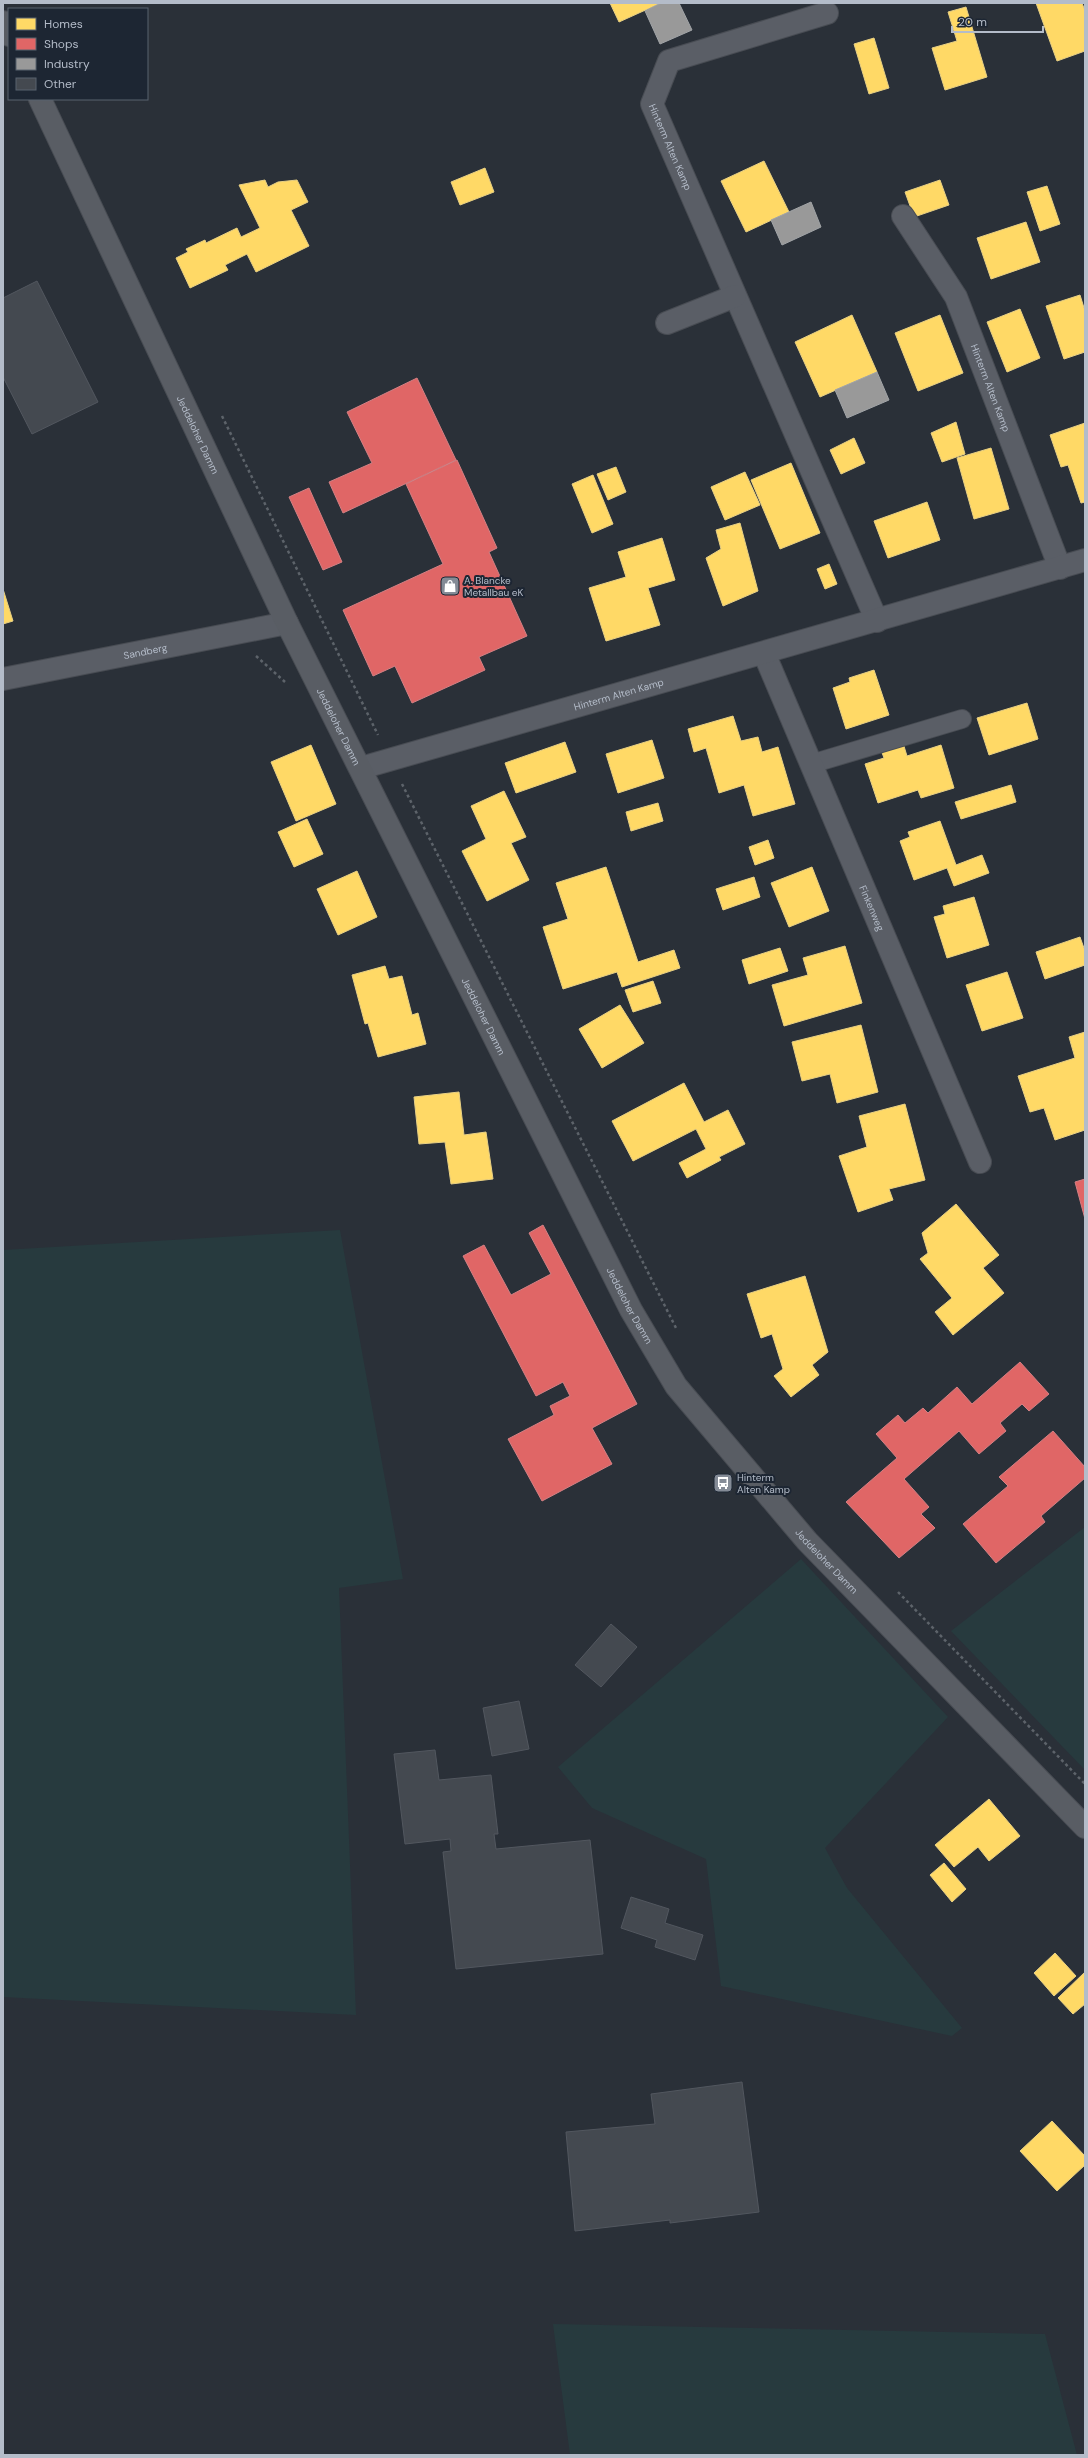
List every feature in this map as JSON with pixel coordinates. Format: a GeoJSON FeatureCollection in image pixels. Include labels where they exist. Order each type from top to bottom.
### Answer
{"type":"FeatureCollection","features":[{"type":"Feature","properties":{"kind":"main road"},"geometry":{"type":"LineString","coordinates":[[3,22],[8,33]]}},
{"type":"Feature","properties":{"kind":"main road","name":"Jeddeloher Damm"},"geometry":{"type":"LineString","coordinates":[[40,100],[287,623],[361,768],[631,1310],[676,1386],[807,1542],[1085,1827]]}},
{"type":"Feature","properties":{"kind":"street","name":"Hinterm Alten Kamp"},"geometry":{"type":"LineString","coordinates":[[827,14],[669,61],[652,104],[877,621]]}},
{"type":"Feature","properties":{"kind":"street","name":"Hinterm Alten Kamp"},"geometry":{"type":"LineString","coordinates":[[903,216],[956,297],[1060,568]]}},
{"type":"Feature","properties":{"kind":"street"},"geometry":{"type":"LineString","coordinates":[[666,323],[735,296]]}},
{"type":"Feature","properties":{"kind":"street","name":"Hinterm Alten Kamp"},"geometry":{"type":"LineString","coordinates":[[361,768],[1085,560]]}},
{"type":"Feature","properties":{"kind":"street","name":"Sandberg"},"geometry":{"type":"LineString","coordinates":[[3,679],[287,623]]}},
{"type":"Feature","properties":{"kind":"street","name":"Finkenweg"},"geometry":{"type":"LineString","coordinates":[[764,653],[980,1162]]}},
{"type":"Feature","properties":{"kind":"lane"},"geometry":{"type":"LineString","coordinates":[[811,764],[962,719]]}},
{"type":"Feature","properties":{"kind":"path"},"geometry":{"type":"LineString","coordinates":[[220,413],[390,759],[677,1331]]}},
{"type":"Feature","properties":{"kind":"path"},"geometry":{"type":"LineString","coordinates":[[232,634],[288,685]]}},
{"type":"Feature","properties":{"kind":"path"},"geometry":{"type":"LineString","coordinates":[[895,1590],[1085,1784]]}},
{"type":"Feature","properties":{"kind":"green space"},"geometry":{"type":"Polygon","coordinates":[[[340,1230],[403,1579],[339,1588],[356,2015],[3,1997],[3,1250],[340,1230]]]}},
{"type":"Feature","properties":{"kind":"green space"},"geometry":{"type":"Polygon","coordinates":[[[1085,1527],[1085,1770],[951,1631],[1085,1527]]]}},
{"type":"Feature","properties":{"kind":"green space"},"geometry":{"type":"Polygon","coordinates":[[[801,1559],[948,1717],[825,1848],[847,1888],[962,2028],[952,2036],[721,1986],[706,1859],[592,1808],[558,1767],[801,1559]]]}},
{"type":"Feature","properties":{"kind":"green space"},"geometry":{"type":"Polygon","coordinates":[[[553,2324],[1045,2334],[1077,2455],[570,2455],[553,2324]]]}},
{"type":"Feature","properties":{"kind":"building: Homes"},"geometry":{"type":"Polygon","coordinates":[[[610,3],[661,3],[619,22],[610,3]]]}},
{"type":"Feature","properties":{"kind":"building: Homes"},"geometry":{"type":"Polygon","coordinates":[[[1036,3],[1082,3],[1085,11],[1085,51],[1057,61],[1036,3]]]}},
{"type":"Feature","properties":{"kind":"building: Homes"},"geometry":{"type":"Polygon","coordinates":[[[966,7],[987,77],[945,90],[932,48],[957,41],[948,12],[966,7]]]}},
{"type":"Feature","properties":{"kind":"building: Homes"},"geometry":{"type":"Polygon","coordinates":[[[874,38],[889,88],[869,94],[854,44],[874,38]]]}},
{"type":"Feature","properties":{"kind":"building: Homes"},"geometry":{"type":"Polygon","coordinates":[[[764,161],[789,212],[746,232],[721,181],[764,161]]]}},
{"type":"Feature","properties":{"kind":"building: Homes"},"geometry":{"type":"Polygon","coordinates":[[[485,168],[494,192],[460,205],[451,182],[485,168]]]}},
{"type":"Feature","properties":{"kind":"building: Homes"},"geometry":{"type":"Polygon","coordinates":[[[265,180],[268,187],[278,182],[297,180],[308,202],[291,210],[309,246],[256,272],[247,254],[225,265],[228,270],[190,288],[176,258],[188,252],[186,249],[205,240],[206,243],[237,228],[241,237],[260,228],[239,185],[265,180]]]}},
{"type":"Feature","properties":{"kind":"building: Homes"},"geometry":{"type":"Polygon","coordinates":[[[940,180],[949,205],[914,217],[905,192],[940,180]]]}},
{"type":"Feature","properties":{"kind":"building: Homes"},"geometry":{"type":"Polygon","coordinates":[[[1047,186],[1060,224],[1040,231],[1027,192],[1047,186]]]}},
{"type":"Feature","properties":{"kind":"building: Homes"},"geometry":{"type":"Polygon","coordinates":[[[1026,222],[1040,262],[991,279],[977,238],[1026,222]]]}},
{"type":"Feature","properties":{"kind":"building: Homes"},"geometry":{"type":"Polygon","coordinates":[[[1080,295],[1085,311],[1085,352],[1064,359],[1046,306],[1080,295]]]}},
{"type":"Feature","properties":{"kind":"building: Homes"},"geometry":{"type":"Polygon","coordinates":[[[1020,309],[1040,358],[1007,372],[987,322],[1020,309]]]}},
{"type":"Feature","properties":{"kind":"building: Homes"},"geometry":{"type":"Polygon","coordinates":[[[852,315],[877,372],[820,397],[795,342],[852,315]]]}},
{"type":"Feature","properties":{"kind":"building: Homes"},"geometry":{"type":"Polygon","coordinates":[[[940,315],[963,373],[918,391],[895,333],[940,315]]]}},
{"type":"Feature","properties":{"kind":"building: Homes"},"geometry":{"type":"Polygon","coordinates":[[[956,422],[965,454],[942,462],[931,433],[956,422]]]}},
{"type":"Feature","properties":{"kind":"building: Homes"},"geometry":{"type":"Polygon","coordinates":[[[1085,423],[1085,502],[1081,503],[1068,465],[1061,467],[1050,435],[1085,423]]]}},
{"type":"Feature","properties":{"kind":"building: Homes"},"geometry":{"type":"Polygon","coordinates":[[[854,438],[865,463],[841,474],[830,450],[854,438]]]}},
{"type":"Feature","properties":{"kind":"building: Homes"},"geometry":{"type":"Polygon","coordinates":[[[991,448],[1009,509],[974,519],[957,458],[991,448]]]}},
{"type":"Feature","properties":{"kind":"building: Homes"},"geometry":{"type":"Polygon","coordinates":[[[791,463],[820,533],[780,549],[751,480],[791,463]]]}},
{"type":"Feature","properties":{"kind":"building: Homes"},"geometry":{"type":"Polygon","coordinates":[[[616,467],[626,492],[608,500],[597,474],[616,467]]]}},
{"type":"Feature","properties":{"kind":"building: Homes"},"geometry":{"type":"Polygon","coordinates":[[[745,472],[760,505],[725,520],[711,487],[745,472]]]}},
{"type":"Feature","properties":{"kind":"building: Homes"},"geometry":{"type":"Polygon","coordinates":[[[593,475],[613,524],[592,533],[572,484],[593,475]]]}},
{"type":"Feature","properties":{"kind":"building: Homes"},"geometry":{"type":"Polygon","coordinates":[[[927,502],[940,540],[888,558],[874,521],[927,502]]]}},
{"type":"Feature","properties":{"kind":"building: Homes"},"geometry":{"type":"Polygon","coordinates":[[[740,523],[758,591],[723,606],[706,558],[721,549],[716,530],[740,523]]]}},
{"type":"Feature","properties":{"kind":"building: Homes"},"geometry":{"type":"Polygon","coordinates":[[[662,538],[675,580],[648,588],[660,625],[606,641],[589,588],[626,577],[618,552],[662,538]]]}},
{"type":"Feature","properties":{"kind":"building: Homes"},"geometry":{"type":"Polygon","coordinates":[[[829,564],[837,584],[825,589],[817,569],[829,564]]]}},
{"type":"Feature","properties":{"kind":"building: Homes"},"geometry":{"type":"Polygon","coordinates":[[[3,589],[13,621],[3,624],[3,589]]]}},
{"type":"Feature","properties":{"kind":"building: Homes"},"geometry":{"type":"Polygon","coordinates":[[[874,670],[889,715],[846,729],[833,688],[850,682],[849,678],[874,670]]]}},
{"type":"Feature","properties":{"kind":"building: Homes"},"geometry":{"type":"Polygon","coordinates":[[[1027,703],[1038,739],[989,755],[977,718],[1027,703]]]}},
{"type":"Feature","properties":{"kind":"building: Homes"},"geometry":{"type":"Polygon","coordinates":[[[733,716],[741,741],[758,737],[762,752],[778,747],[795,804],[753,816],[744,785],[719,793],[706,748],[694,752],[688,729],[733,716]]]}},
{"type":"Feature","properties":{"kind":"building: Homes"},"geometry":{"type":"Polygon","coordinates":[[[652,740],[664,778],[618,793],[606,754],[652,740]]]}},
{"type":"Feature","properties":{"kind":"building: Homes"},"geometry":{"type":"Polygon","coordinates":[[[565,742],[576,772],[516,793],[505,763],[565,742]]]}},
{"type":"Feature","properties":{"kind":"building: Homes"},"geometry":{"type":"Polygon","coordinates":[[[903,743],[907,756],[941,745],[954,788],[921,798],[918,790],[878,803],[865,764],[884,758],[881,750],[903,743]]]}},
{"type":"Feature","properties":{"kind":"building: Homes"},"geometry":{"type":"Polygon","coordinates":[[[311,745],[336,804],[296,821],[271,762],[311,745]]]}},
{"type":"Feature","properties":{"kind":"building: Homes"},"geometry":{"type":"Polygon","coordinates":[[[1011,785],[1016,802],[961,819],[955,802],[1011,785]]]}},
{"type":"Feature","properties":{"kind":"building: Homes"},"geometry":{"type":"Polygon","coordinates":[[[504,791],[526,837],[511,843],[529,880],[487,901],[462,851],[486,839],[471,806],[504,791]]]}},
{"type":"Feature","properties":{"kind":"building: Homes"},"geometry":{"type":"Polygon","coordinates":[[[658,803],[663,821],[631,831],[626,812],[658,803]]]}},
{"type":"Feature","properties":{"kind":"building: Homes"},"geometry":{"type":"Polygon","coordinates":[[[307,819],[323,854],[294,867],[278,832],[307,819]]]}},
{"type":"Feature","properties":{"kind":"building: Homes"},"geometry":{"type":"Polygon","coordinates":[[[940,821],[956,865],[982,855],[989,873],[954,886],[947,868],[914,880],[900,841],[910,837],[908,832],[940,821]]]}},
{"type":"Feature","properties":{"kind":"building: Homes"},"geometry":{"type":"Polygon","coordinates":[[[768,840],[774,858],[755,865],[749,847],[768,840]]]}},
{"type":"Feature","properties":{"kind":"building: Homes"},"geometry":{"type":"Polygon","coordinates":[[[606,867],[638,962],[674,950],[680,968],[622,987],[617,972],[563,989],[543,927],[568,919],[556,883],[606,867]]]}},
{"type":"Feature","properties":{"kind":"building: Homes"},"geometry":{"type":"Polygon","coordinates":[[[812,867],[829,911],[789,927],[771,883],[812,867]]]}},
{"type":"Feature","properties":{"kind":"building: Homes"},"geometry":{"type":"Polygon","coordinates":[[[357,871],[377,917],[338,935],[317,889],[357,871]]]}},
{"type":"Feature","properties":{"kind":"building: Homes"},"geometry":{"type":"Polygon","coordinates":[[[754,877],[760,897],[723,910],[716,889],[754,877]]]}},
{"type":"Feature","properties":{"kind":"building: Homes"},"geometry":{"type":"Polygon","coordinates":[[[974,897],[989,945],[947,958],[934,917],[945,914],[943,906],[974,897]]]}},
{"type":"Feature","properties":{"kind":"building: Homes"},"geometry":{"type":"Polygon","coordinates":[[[1080,937],[1085,951],[1085,965],[1045,979],[1036,952],[1080,937]]]}},
{"type":"Feature","properties":{"kind":"building: Homes"},"geometry":{"type":"Polygon","coordinates":[[[845,946],[862,1003],[784,1026],[772,985],[808,975],[803,958],[845,946]]]}},
{"type":"Feature","properties":{"kind":"building: Homes"},"geometry":{"type":"Polygon","coordinates":[[[780,948],[788,971],[749,984],[742,960],[780,948]]]}},
{"type":"Feature","properties":{"kind":"building: Homes"},"geometry":{"type":"Polygon","coordinates":[[[385,966],[389,979],[402,976],[412,1015],[418,1013],[426,1044],[378,1057],[368,1023],[365,1024],[352,975],[385,966]]]}},
{"type":"Feature","properties":{"kind":"building: Homes"},"geometry":{"type":"Polygon","coordinates":[[[1007,972],[1023,1018],[982,1031],[966,985],[1007,972]]]}},
{"type":"Feature","properties":{"kind":"building: Homes"},"geometry":{"type":"Polygon","coordinates":[[[653,981],[661,1003],[633,1012],[625,990],[653,981]]]}},
{"type":"Feature","properties":{"kind":"building: Homes"},"geometry":{"type":"Polygon","coordinates":[[[620,1005],[644,1043],[602,1068],[579,1029],[620,1005]]]}},
{"type":"Feature","properties":{"kind":"building: Homes"},"geometry":{"type":"Polygon","coordinates":[[[861,1025],[878,1092],[837,1103],[830,1074],[802,1081],[792,1042],[861,1025]]]}},
{"type":"Feature","properties":{"kind":"building: Homes"},"geometry":{"type":"Polygon","coordinates":[[[1085,1032],[1085,1130],[1055,1140],[1044,1108],[1030,1112],[1018,1076],[1075,1058],[1069,1037],[1085,1032]]]}},
{"type":"Feature","properties":{"kind":"building: Homes"},"geometry":{"type":"Polygon","coordinates":[[[684,1083],[704,1122],[728,1110],[745,1144],[719,1157],[721,1160],[687,1178],[679,1163],[706,1149],[696,1129],[633,1161],[612,1121],[684,1083]]]}},
{"type":"Feature","properties":{"kind":"building: Homes"},"geometry":{"type":"Polygon","coordinates":[[[459,1092],[464,1135],[486,1132],[493,1179],[451,1184],[445,1142],[419,1144],[414,1097],[459,1092]]]}},
{"type":"Feature","properties":{"kind":"building: Homes"},"geometry":{"type":"Polygon","coordinates":[[[905,1104],[925,1180],[889,1189],[893,1200],[858,1212],[839,1156],[867,1147],[859,1116],[905,1104]]]}},
{"type":"Feature","properties":{"kind":"building: Homes"},"geometry":{"type":"Polygon","coordinates":[[[956,1204],[999,1255],[983,1268],[1004,1293],[953,1335],[935,1312],[952,1298],[920,1259],[928,1253],[922,1233],[956,1204]]]}},
{"type":"Feature","properties":{"kind":"building: Homes"},"geometry":{"type":"Polygon","coordinates":[[[805,1276],[828,1352],[812,1365],[819,1375],[791,1397],[774,1376],[783,1369],[772,1334],[761,1338],[747,1294],[805,1276]]]}},
{"type":"Feature","properties":{"kind":"building: Homes"},"geometry":{"type":"Polygon","coordinates":[[[989,1799],[1020,1836],[989,1861],[978,1847],[954,1867],[935,1845],[989,1799]]]}},
{"type":"Feature","properties":{"kind":"building: Homes"},"geometry":{"type":"Polygon","coordinates":[[[944,1863],[966,1889],[952,1902],[930,1875],[944,1863]]]}},
{"type":"Feature","properties":{"kind":"building: Homes"},"geometry":{"type":"Polygon","coordinates":[[[1055,1953],[1076,1976],[1054,1996],[1034,1973],[1055,1953]]]}},
{"type":"Feature","properties":{"kind":"building: Homes"},"geometry":{"type":"Polygon","coordinates":[[[1085,1972],[1085,2004],[1073,2014],[1058,1998],[1085,1972]]]}},
{"type":"Feature","properties":{"kind":"building: Homes"},"geometry":{"type":"Polygon","coordinates":[[[1052,2121],[1085,2156],[1085,2165],[1057,2191],[1020,2151],[1052,2121]]]}},
{"type":"Feature","properties":{"kind":"building: Shops"},"geometry":{"type":"Polygon","coordinates":[[[417,378],[456,460],[343,513],[329,482],[372,463],[347,412],[417,378]]]}},
{"type":"Feature","properties":{"kind":"building: Shops","name":"A. Blancke Metallbau eK"},"geometry":{"type":"Polygon","coordinates":[[[457,460],[497,548],[489,552],[527,636],[479,657],[485,670],[412,703],[395,666],[373,676],[343,610],[443,564],[406,484],[457,460]]]}},
{"type":"Feature","properties":{"kind":"building: Shops"},"geometry":{"type":"Polygon","coordinates":[[[309,488],[342,562],[323,570],[289,497],[309,488]]]}},
{"type":"Feature","properties":{"kind":"building: Shops"},"geometry":{"type":"Polygon","coordinates":[[[1085,1179],[1085,1219],[1075,1182],[1085,1179]]]}},
{"type":"Feature","properties":{"kind":"building: Shops"},"geometry":{"type":"Polygon","coordinates":[[[543,1225],[637,1404],[592,1428],[612,1464],[542,1501],[508,1439],[554,1415],[550,1406],[570,1396],[563,1382],[536,1396],[463,1256],[484,1245],[511,1295],[551,1274],[529,1233],[543,1225]]]}},
{"type":"Feature","properties":{"kind":"building: Shops"},"geometry":{"type":"Polygon","coordinates":[[[1020,1362],[1049,1394],[1029,1411],[1022,1404],[1000,1423],[1006,1431],[979,1454],[959,1431],[904,1479],[929,1507],[921,1514],[935,1528],[899,1558],[846,1502],[897,1458],[876,1434],[898,1415],[905,1423],[923,1408],[928,1413],[957,1387],[972,1404],[1020,1362]]]}},
{"type":"Feature","properties":{"kind":"building: Shops"},"geometry":{"type":"Polygon","coordinates":[[[1053,1431],[1085,1467],[1085,1478],[1041,1516],[1045,1522],[996,1563],[963,1524],[1008,1486],[999,1477],[1053,1431]]]}},
{"type":"Feature","properties":{"kind":"building: Industry"},"geometry":{"type":"Polygon","coordinates":[[[661,3],[679,3],[692,30],[660,44],[645,11],[661,3]]]}},
{"type":"Feature","properties":{"kind":"building: Industry"},"geometry":{"type":"Polygon","coordinates":[[[811,202],[821,227],[782,245],[771,220],[811,202]]]}},
{"type":"Feature","properties":{"kind":"building: Industry"},"geometry":{"type":"Polygon","coordinates":[[[877,372],[889,400],[847,418],[835,390],[877,372]]]}},
{"type":"Feature","properties":{"kind":"building: Other"},"geometry":{"type":"Polygon","coordinates":[[[37,281],[98,402],[32,434],[3,377],[3,298],[37,281]]]}},
{"type":"Feature","properties":{"kind":"building: Other"},"geometry":{"type":"Polygon","coordinates":[[[611,1624],[637,1647],[601,1687],[575,1665],[611,1624]]]}},
{"type":"Feature","properties":{"kind":"building: Other"},"geometry":{"type":"Polygon","coordinates":[[[519,1701],[529,1749],[492,1756],[483,1708],[519,1701]]]}},
{"type":"Feature","properties":{"kind":"building: Other"},"geometry":{"type":"Polygon","coordinates":[[[435,1750],[439,1780],[491,1775],[498,1834],[494,1834],[496,1849],[590,1840],[603,1954],[456,1969],[443,1852],[451,1851],[450,1839],[405,1844],[394,1754],[435,1750]]]}},
{"type":"Feature","properties":{"kind":"building: Other"},"geometry":{"type":"Polygon","coordinates":[[[631,1897],[669,1909],[665,1923],[703,1935],[695,1960],[655,1947],[657,1940],[621,1928],[631,1897]]]}},
{"type":"Feature","properties":{"kind":"building: Other"},"geometry":{"type":"Polygon","coordinates":[[[742,2082],[759,2212],[670,2223],[670,2220],[575,2231],[566,2132],[655,2124],[651,2094],[742,2082]]]}},
{"type":"Feature","properties":{"kind":"place","name":"A. Blancke Metallbau eK"},"geometry":{"type":"Point","coordinates":[450,586]}},
{"type":"Feature","properties":{"kind":"place","name":"Hinterm Alten Kamp"},"geometry":{"type":"Point","coordinates":[723,1483]}}]}
